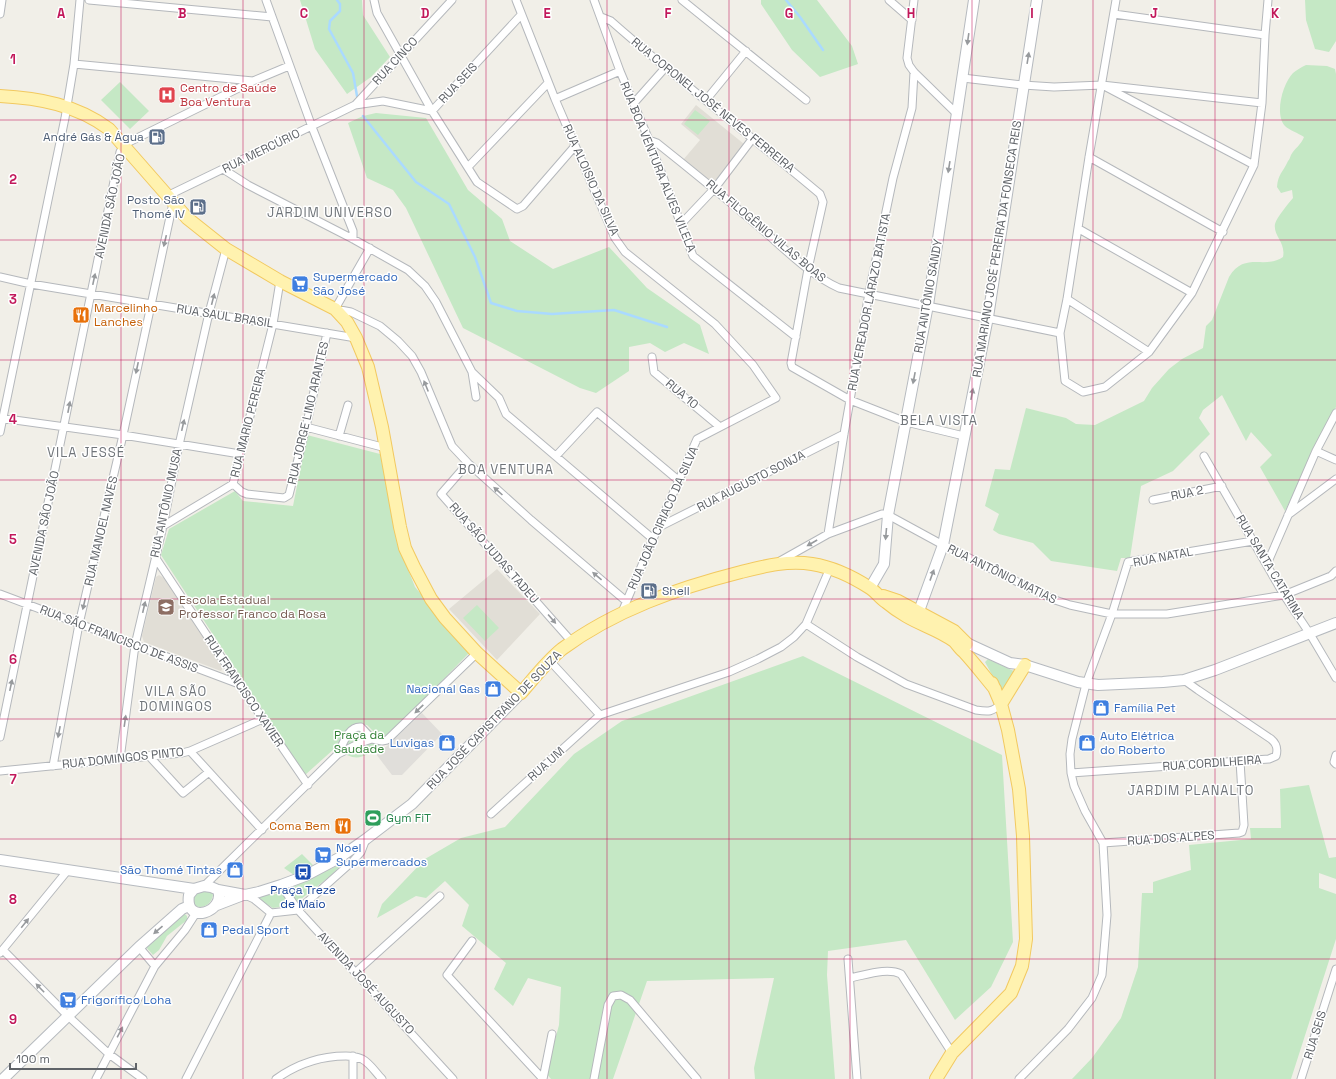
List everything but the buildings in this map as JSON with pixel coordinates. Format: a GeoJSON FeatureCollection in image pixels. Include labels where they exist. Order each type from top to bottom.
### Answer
{"type":"FeatureCollection","features":[{"type":"Feature","properties":{"kind":"main road"},"geometry":{"type":"LineString","coordinates":[[0,96],[27,98],[67,106],[99,122],[109,129],[124,145],[187,218],[226,249],[280,280],[336,308],[347,322],[356,338],[368,367],[386,448],[400,527],[405,548],[414,567],[431,599],[445,618],[477,653],[520,693]]}},
{"type":"Feature","properties":{"kind":"main road","name":"RUA JOSÉ CAPISTRANO DE SOUZA"},"geometry":{"type":"LineString","coordinates":[[520,693],[550,660],[572,642],[624,607],[725,576],[774,564],[796,562],[830,568],[874,591],[898,601],[954,631]]}},
{"type":"Feature","properties":{"kind":"main road","name":"RUA JOSÉ CAPISTRANO DE SOUZA"},"geometry":{"type":"LineString","coordinates":[[874,591],[885,602],[907,617],[926,625]]}},
{"type":"Feature","properties":{"kind":"main road"},"geometry":{"type":"LineString","coordinates":[[907,617],[919,612]]}},
{"type":"Feature","properties":{"kind":"main road"},"geometry":{"type":"LineString","coordinates":[[926,625],[954,641],[995,689]]}},
{"type":"Feature","properties":{"kind":"main road"},"geometry":{"type":"LineString","coordinates":[[936,1079],[952,1053],[1011,993],[1020,972],[1026,938],[1024,851],[1019,789],[1008,730],[1001,704],[984,667],[966,643],[954,631]]}},
{"type":"Feature","properties":{"kind":"main road"},"geometry":{"type":"LineString","coordinates":[[1001,704],[1025,665]]}},
{"type":"Feature","properties":{"kind":"street"},"geometry":{"type":"LineString","coordinates":[[0,14],[2,0]]}},
{"type":"Feature","properties":{"kind":"street"},"geometry":{"type":"LineString","coordinates":[[0,432],[1,418],[31,284],[67,106],[74,64],[80,0]]}},
{"type":"Feature","properties":{"kind":"street"},"geometry":{"type":"LineString","coordinates":[[89,0],[272,17]]}},
{"type":"Feature","properties":{"kind":"street"},"geometry":{"type":"LineString","coordinates":[[266,0],[289,66],[353,231],[352,239]]}},
{"type":"Feature","properties":{"kind":"street"},"geometry":{"type":"LineString","coordinates":[[374,0],[377,13],[432,111],[477,182],[517,209],[523,206],[575,146]]}},
{"type":"Feature","properties":{"kind":"street","name":"RUA CINCO"},"geometry":{"type":"LineString","coordinates":[[355,105],[452,0]]}},
{"type":"Feature","properties":{"kind":"street","name":"RUA ALOISIO DA SILVA"},"geometry":{"type":"LineString","coordinates":[[516,0],[548,83],[615,238],[625,252],[715,324],[753,365],[776,398]]}},
{"type":"Feature","properties":{"kind":"street","name":"RUA BOA VENTURA ALVES VILELA"},"geometry":{"type":"LineString","coordinates":[[594,0],[620,71],[650,140],[693,256],[796,337]]}},
{"type":"Feature","properties":{"kind":"street"},"geometry":{"type":"LineString","coordinates":[[682,0],[806,100]]}},
{"type":"Feature","properties":{"kind":"street"},"geometry":{"type":"LineString","coordinates":[[889,0],[912,20]]}},
{"type":"Feature","properties":{"kind":"street"},"geometry":{"type":"LineString","coordinates":[[914,0],[908,58],[909,64],[914,72],[957,114]]}},
{"type":"Feature","properties":{"kind":"street","name":"RUA ANTÔNIO SANDY"},"geometry":{"type":"LineString","coordinates":[[874,591],[884,564],[888,515],[928,305],[974,0]]}},
{"type":"Feature","properties":{"kind":"street","name":"RUA MARIANO JOSÉ PEREIRA DA FONSECA REIS"},"geometry":{"type":"LineString","coordinates":[[919,612],[943,545],[988,318],[1037,0]]}},
{"type":"Feature","properties":{"kind":"street"},"geometry":{"type":"LineString","coordinates":[[1116,0],[1089,156],[1079,229],[1060,332],[1066,381],[1083,392],[1105,387],[1150,352],[1192,293],[1254,165],[1262,103],[1268,0]]}},
{"type":"Feature","properties":{"kind":"street"},"geometry":{"type":"LineString","coordinates":[[1114,14],[1265,35]]}},
{"type":"Feature","properties":{"kind":"street","name":"RUA SEIS"},"geometry":{"type":"LineString","coordinates":[[355,105],[383,101],[432,111],[521,15]]}},
{"type":"Feature","properties":{"kind":"street","name":"RUA CORONEL JOSÉ NEVES FERREIRA"},"geometry":{"type":"LineString","coordinates":[[600,17],[611,21],[665,68],[753,138],[823,197],[808,269]]}},
{"type":"Feature","properties":{"kind":"street"},"geometry":{"type":"LineString","coordinates":[[706,100],[746,51]]}},
{"type":"Feature","properties":{"kind":"street"},"geometry":{"type":"LineString","coordinates":[[74,64],[253,81]]}},
{"type":"Feature","properties":{"kind":"street"},"geometry":{"type":"LineString","coordinates":[[124,145],[253,81],[289,66]]}},
{"type":"Feature","properties":{"kind":"street"},"geometry":{"type":"LineString","coordinates":[[634,103],[665,68]]}},
{"type":"Feature","properties":{"kind":"street"},"geometry":{"type":"LineString","coordinates":[[555,99],[620,71]]}},
{"type":"Feature","properties":{"kind":"street","name":"RUA VEREADOR LÁRAZO BATISTA"},"geometry":{"type":"LineString","coordinates":[[828,534],[869,293],[893,178],[912,108],[914,72]]}},
{"type":"Feature","properties":{"kind":"street"},"geometry":{"type":"LineString","coordinates":[[963,78],[1054,87],[1102,85],[1262,103]]}},
{"type":"Feature","properties":{"kind":"street"},"geometry":{"type":"LineString","coordinates":[[468,167],[548,83]]}},
{"type":"Feature","properties":{"kind":"street"},"geometry":{"type":"LineString","coordinates":[[1102,85],[1254,165]]}},
{"type":"Feature","properties":{"kind":"street","name":"RUA MERCÚRIO"},"geometry":{"type":"LineString","coordinates":[[170,199],[223,169],[355,105]]}},
{"type":"Feature","properties":{"kind":"street"},"geometry":{"type":"LineString","coordinates":[[681,224],[715,188],[753,138]]}},
{"type":"Feature","properties":{"kind":"street","name":"RUA FILOGÊNIO VILAS BOAS"},"geometry":{"type":"LineString","coordinates":[[650,140],[657,143],[715,188],[808,269],[830,284],[840,288],[1060,332]]}},
{"type":"Feature","properties":{"kind":"street","name":"AVENIDA SÃO JOÃO"},"geometry":{"type":"LineString","coordinates":[[0,737],[120,152],[124,145]]}},
{"type":"Feature","properties":{"kind":"street"},"geometry":{"type":"LineString","coordinates":[[1089,156],[1222,232]]}},
{"type":"Feature","properties":{"kind":"street"},"geometry":{"type":"LineString","coordinates":[[223,169],[248,185],[370,248],[408,270],[425,286],[436,302],[472,372],[476,397]]}},
{"type":"Feature","properties":{"kind":"street","name":"RUA MANOEL NAVES"},"geometry":{"type":"LineString","coordinates":[[53,766],[79,624],[123,435],[151,304],[170,199]]}},
{"type":"Feature","properties":{"kind":"street"},"geometry":{"type":"LineString","coordinates":[[1079,229],[1192,293]]}},
{"type":"Feature","properties":{"kind":"street"},"geometry":{"type":"LineString","coordinates":[[370,248],[336,308],[351,312],[380,326],[398,341],[412,356],[421,372],[452,446],[468,464],[531,520],[624,607]]}},
{"type":"Feature","properties":{"kind":"street","name":"RUA ANTÔNIO MUSA"},"geometry":{"type":"LineString","coordinates":[[120,759],[135,645],[163,526],[179,445],[209,313],[226,249]]}},
{"type":"Feature","properties":{"kind":"street"},"geometry":{"type":"LineString","coordinates":[[808,269],[791,363],[792,367],[850,400],[906,422],[964,436]]}},
{"type":"Feature","properties":{"kind":"street","name":"RUA SAUL BRASIL"},"geometry":{"type":"LineString","coordinates":[[0,277],[31,284],[356,338]]}},
{"type":"Feature","properties":{"kind":"street","name":"RUA MARIO PEREIRA"},"geometry":{"type":"LineString","coordinates":[[163,526],[233,484],[273,324],[280,280]]}},
{"type":"Feature","properties":{"kind":"street"},"geometry":{"type":"LineString","coordinates":[[1067,299],[1150,352]]}},
{"type":"Feature","properties":{"kind":"street","name":"RUA JORGE LINO ARANTES"},"geometry":{"type":"LineString","coordinates":[[233,484],[242,492],[247,494],[284,498],[290,493],[327,333]]}},
{"type":"Feature","properties":{"kind":"street","name":"RUA 10"},"geometry":{"type":"LineString","coordinates":[[652,357],[654,372],[720,427]]}},
{"type":"Feature","properties":{"kind":"street"},"geometry":{"type":"LineString","coordinates":[[472,372],[499,398],[506,414],[653,539]]}},
{"type":"Feature","properties":{"kind":"street","name":"RUA JOÃO CIRIACO DA SILVA"},"geometry":{"type":"LineString","coordinates":[[624,607],[697,439],[776,398]]}},
{"type":"Feature","properties":{"kind":"street"},"geometry":{"type":"LineString","coordinates":[[339,436],[348,405]]}},
{"type":"Feature","properties":{"kind":"street"},"geometry":{"type":"LineString","coordinates":[[556,456],[597,412],[678,480]]}},
{"type":"Feature","properties":{"kind":"street"},"geometry":{"type":"LineString","coordinates":[[1267,564],[1316,451],[1336,413]]}},
{"type":"Feature","properties":{"kind":"street"},"geometry":{"type":"LineString","coordinates":[[1,418],[65,426],[240,454]]}},
{"type":"Feature","properties":{"kind":"street"},"geometry":{"type":"LineString","coordinates":[[306,427],[386,448]]}},
{"type":"Feature","properties":{"kind":"street","name":"RUA AUGUSTO SONJA"},"geometry":{"type":"LineString","coordinates":[[659,527],[844,434]]}},
{"type":"Feature","properties":{"kind":"street"},"geometry":{"type":"LineString","coordinates":[[1316,451],[1336,460]]}},
{"type":"Feature","properties":{"kind":"street","name":"RUA SANTA CATARINA"},"geometry":{"type":"LineString","coordinates":[[1204,456],[1284,595],[1310,634],[1336,678]]}},
{"type":"Feature","properties":{"kind":"street","name":"RUA SÃO JUDAS TADEU"},"geometry":{"type":"LineString","coordinates":[[468,464],[442,494],[572,642]]}},
{"type":"Feature","properties":{"kind":"street"},"geometry":{"type":"LineString","coordinates":[[1288,515],[1336,479]]}},
{"type":"Feature","properties":{"kind":"street","name":"RUA 2"},"geometry":{"type":"LineString","coordinates":[[1153,500],[1222,486]]}},
{"type":"Feature","properties":{"kind":"street"},"geometry":{"type":"LineString","coordinates":[[774,564],[828,534],[882,514],[888,515]]}},
{"type":"Feature","properties":{"kind":"street","name":"RUA ANTÔNIO MATIAS"},"geometry":{"type":"LineString","coordinates":[[888,515],[943,545],[1052,599],[1070,605],[1112,614],[1167,614],[1284,595],[1331,576],[1336,571]]}},
{"type":"Feature","properties":{"kind":"street","name":"RUA NATAL"},"geometry":{"type":"LineString","coordinates":[[1103,843],[1078,798],[1071,773],[1070,754],[1072,739],[1086,684],[1112,614],[1128,562],[1253,541]]}},
{"type":"Feature","properties":{"kind":"street","name":"RUA FRANCISCO XAVIER"},"geometry":{"type":"LineString","coordinates":[[155,557],[262,719],[308,785]]}},
{"type":"Feature","properties":{"kind":"street"},"geometry":{"type":"LineString","coordinates":[[550,660],[600,715],[728,672],[781,647],[794,637],[806,624],[830,568]]}},
{"type":"Feature","properties":{"kind":"street","name":"RUA SÃO FRANCISCO DE ASSIS"},"geometry":{"type":"LineString","coordinates":[[0,594],[239,684]]}},
{"type":"Feature","properties":{"kind":"street","name":"RUA JOSÉ CAPISTRANO DE SOUZA"},"geometry":{"type":"LineString","coordinates":[[926,625],[1010,663],[1025,665],[1086,684],[1184,680],[1215,670],[1336,623]]}},
{"type":"Feature","properties":{"kind":"street"},"geometry":{"type":"LineString","coordinates":[[806,624],[857,657],[906,684],[984,712],[993,711],[1001,704]]}},
{"type":"Feature","properties":{"kind":"street","name":"RUA JOSÉ CAPISTRANO DE SOUZA"},"geometry":{"type":"LineString","coordinates":[[954,631],[1013,657],[1025,665]]}},
{"type":"Feature","properties":{"kind":"street"},"geometry":{"type":"LineString","coordinates":[[338,754],[372,739],[382,741],[387,740],[477,653]]}},
{"type":"Feature","properties":{"kind":"street","name":"RUA CORDILHEIRA"},"geometry":{"type":"LineString","coordinates":[[1071,773],[1240,761],[1276,756],[1276,744],[1271,739],[1184,680]]}},
{"type":"Feature","properties":{"kind":"street","name":"RUA JOSÉ CAPISTRANO DE SOUZA"},"geometry":{"type":"LineString","coordinates":[[298,910],[366,840],[412,804],[520,693]]}},
{"type":"Feature","properties":{"kind":"street","name":"RUA UM"},"geometry":{"type":"LineString","coordinates":[[491,814],[600,715]]}},
{"type":"Feature","properties":{"kind":"street","name":"RUA DOMINGOS PINTO"},"geometry":{"type":"LineString","coordinates":[[0,771],[190,751],[262,719]]}},
{"type":"Feature","properties":{"kind":"street"},"geometry":{"type":"LineString","coordinates":[[96,1079],[155,966],[185,930],[191,906],[189,895],[199,888],[262,830],[308,785],[338,754],[348,735],[353,729],[361,727],[372,739]]}},
{"type":"Feature","properties":{"kind":"street"},"geometry":{"type":"LineString","coordinates":[[190,751],[262,830]]}},
{"type":"Feature","properties":{"kind":"street"},"geometry":{"type":"LineString","coordinates":[[149,756],[183,793],[209,772]]}},
{"type":"Feature","properties":{"kind":"street","name":"RUA DOS ALPES"},"geometry":{"type":"LineString","coordinates":[[1103,843],[1242,832],[1244,825],[1240,761]]}},
{"type":"Feature","properties":{"kind":"street"},"geometry":{"type":"LineString","coordinates":[[1019,1079],[1068,1029],[1092,998],[1102,975],[1107,915],[1103,843]]}},
{"type":"Feature","properties":{"kind":"street","name":"RUA JOSÉ CAPISTRANO DE SOUZA"},"geometry":{"type":"LineString","coordinates":[[245,895],[281,886],[305,876],[339,858],[351,856]]}},
{"type":"Feature","properties":{"kind":"street"},"geometry":{"type":"LineString","coordinates":[[0,860],[173,885],[199,888],[211,887],[218,890],[220,896],[217,905]]}},
{"type":"Feature","properties":{"kind":"street"},"geometry":{"type":"LineString","coordinates":[[68,870],[2,952],[109,1054],[143,1079]]}},
{"type":"Feature","properties":{"kind":"street"},"geometry":{"type":"LineString","coordinates":[[173,885],[191,906],[201,914],[217,905],[245,895]]}},
{"type":"Feature","properties":{"kind":"street","name":"AVENIDA JOSÉ AUGUSTO"},"geometry":{"type":"LineString","coordinates":[[281,886],[298,910],[454,1079]]}},
{"type":"Feature","properties":{"kind":"street","name":"RUA JOSÉ CAPISTRANO DE SOUZA"},"geometry":{"type":"LineString","coordinates":[[218,890],[245,895],[254,899],[271,913]]}},
{"type":"Feature","properties":{"kind":"street"},"geometry":{"type":"LineString","coordinates":[[356,972],[440,896]]}},
{"type":"Feature","properties":{"kind":"street"},"geometry":{"type":"LineString","coordinates":[[3,1079],[139,947],[182,909],[191,906]]}},
{"type":"Feature","properties":{"kind":"street"},"geometry":{"type":"LineString","coordinates":[[186,1079],[271,913],[298,910]]}},
{"type":"Feature","properties":{"kind":"street"},"geometry":{"type":"LineString","coordinates":[[472,942],[447,975],[543,1079]]}},
{"type":"Feature","properties":{"kind":"street"},"geometry":{"type":"LineString","coordinates":[[139,947],[155,966]]}},
{"type":"Feature","properties":{"kind":"street"},"geometry":{"type":"LineString","coordinates":[[848,959],[857,1079]]}},
{"type":"Feature","properties":{"kind":"street","name":"RUA SEIS"},"geometry":{"type":"LineString","coordinates":[[1301,1079],[1336,969]]}},
{"type":"Feature","properties":{"kind":"street"},"geometry":{"type":"LineString","coordinates":[[850,978],[889,971],[896,971],[902,974],[952,1053]]}},
{"type":"Feature","properties":{"kind":"street"},"geometry":{"type":"LineString","coordinates":[[594,1079],[608,1005],[613,996],[621,995],[630,1000],[697,1079]]}},
{"type":"Feature","properties":{"kind":"street"},"geometry":{"type":"LineString","coordinates":[[543,1079],[552,1034]]}},
{"type":"Feature","properties":{"kind":"street"},"geometry":{"type":"LineString","coordinates":[[277,1078],[305,1063],[319,1058],[353,1056],[367,1063],[382,1079]]}},
{"type":"Feature","properties":{"kind":"street"},"geometry":{"type":"LineString","coordinates":[[353,1056],[353,1079]]}},
{"type":"Feature","properties":{"kind":"shaded area"},"geometry":{"type":"Polygon","coordinates":[[[696,105],[744,144],[713,184],[683,160],[700,140],[681,124],[696,105]]]}},
{"type":"Feature","properties":{"kind":"shaded area"},"geometry":{"type":"Polygon","coordinates":[[[497,569],[540,614],[497,660],[449,609],[497,569]]]}},
{"type":"Feature","properties":{"kind":"shaded area","name":"Escola Estadual Professor Franco da Rosa"},"geometry":{"type":"Polygon","coordinates":[[[159,575],[164,578],[223,668],[221,671],[144,642],[142,636],[156,577],[159,575]]]}},
{"type":"Feature","properties":{"kind":"shaded area"},"geometry":{"type":"Polygon","coordinates":[[[422,713],[442,734],[402,775],[392,775],[376,754],[387,746],[422,713]]]}},
{"type":"Feature","properties":{"kind":"green space"},"geometry":{"type":"Polygon","coordinates":[[[300,0],[362,0],[363,15],[390,57],[371,77],[347,94],[315,49],[300,0]]]}},
{"type":"Feature","properties":{"kind":"green space"},"geometry":{"type":"Polygon","coordinates":[[[761,0],[817,0],[852,46],[858,64],[820,77],[792,50],[761,4],[761,0]]]}},
{"type":"Feature","properties":{"kind":"green space"},"geometry":{"type":"Polygon","coordinates":[[[1305,0],[1336,0],[1336,41],[1329,52],[1315,49],[1306,20],[1305,0]]]}},
{"type":"Feature","properties":{"kind":"green space"},"geometry":{"type":"Polygon","coordinates":[[[1306,65],[1327,66],[1335,69],[1336,74],[1336,407],[1285,511],[1260,467],[1272,455],[1251,432],[1246,441],[1222,395],[1203,410],[1199,418],[1210,434],[1173,471],[1141,486],[1130,558],[1121,558],[1117,571],[1051,561],[1033,543],[999,534],[993,530],[999,514],[985,506],[995,469],[1010,470],[1026,408],[1066,418],[1076,424],[1095,425],[1144,401],[1152,388],[1169,369],[1182,359],[1203,348],[1206,326],[1212,320],[1229,277],[1235,269],[1248,263],[1276,261],[1283,257],[1283,247],[1276,232],[1275,224],[1280,214],[1293,198],[1292,190],[1281,193],[1277,187],[1280,176],[1291,155],[1304,137],[1285,126],[1280,114],[1281,99],[1286,84],[1293,73],[1306,65]]]}},
{"type":"Feature","properties":{"kind":"green space"},"geometry":{"type":"Polygon","coordinates":[[[120,82],[149,111],[130,129],[101,100],[120,82]]]}},
{"type":"Feature","properties":{"kind":"green space"},"geometry":{"type":"Polygon","coordinates":[[[695,110],[710,121],[698,135],[684,124],[695,110]]]}},
{"type":"Feature","properties":{"kind":"green space"},"geometry":{"type":"Polygon","coordinates":[[[376,113],[426,118],[468,190],[502,219],[510,241],[553,269],[609,247],[647,288],[700,325],[709,354],[684,343],[665,352],[650,343],[629,347],[629,371],[596,393],[580,388],[463,328],[406,208],[393,190],[367,178],[348,123],[363,116],[376,113]]]}},
{"type":"Feature","properties":{"kind":"green space"},"geometry":{"type":"Polygon","coordinates":[[[307,435],[380,454],[400,549],[415,587],[470,652],[383,741],[367,725],[353,724],[334,749],[305,775],[161,555],[169,529],[235,491],[243,501],[293,506],[307,435]]]}},
{"type":"Feature","properties":{"kind":"green space"},"geometry":{"type":"Polygon","coordinates":[[[477,605],[499,628],[485,641],[463,618],[477,605]]]}},
{"type":"Feature","properties":{"kind":"green space"},"geometry":{"type":"Polygon","coordinates":[[[803,656],[1002,755],[1013,942],[991,987],[955,1020],[906,940],[828,951],[827,975],[835,1079],[755,1079],[754,1068],[774,978],[647,981],[613,1079],[551,1079],[546,1073],[559,1025],[561,987],[528,978],[513,1006],[494,989],[506,963],[462,926],[469,905],[445,881],[426,898],[416,896],[377,918],[382,904],[425,859],[461,838],[505,827],[574,754],[622,721],[803,656]]]}},
{"type":"Feature","properties":{"kind":"green space"},"geometry":{"type":"Polygon","coordinates":[[[988,659],[1018,673],[1004,697],[985,662],[988,659]]]}},
{"type":"Feature","properties":{"kind":"green space","name":"Praça da Saudade"},"geometry":{"type":"Polygon","coordinates":[[[354,725],[366,726],[381,740],[381,746],[368,754],[359,757],[349,756],[335,749],[354,725]]]}},
{"type":"Feature","properties":{"kind":"green space"},"geometry":{"type":"Polygon","coordinates":[[[1309,785],[1329,858],[1336,857],[1336,879],[1319,873],[1319,888],[1336,894],[1336,939],[1291,1079],[1072,1079],[1092,1058],[1121,1018],[1138,967],[1142,893],[1153,893],[1153,882],[1191,870],[1189,845],[1251,839],[1250,828],[1281,828],[1280,789],[1309,785]]]}},
{"type":"Feature","properties":{"kind":"green space"},"geometry":{"type":"Polygon","coordinates":[[[302,854],[313,865],[294,875],[284,868],[302,854]]]}},
{"type":"Feature","properties":{"kind":"green space"},"geometry":{"type":"Polygon","coordinates":[[[345,862],[329,877],[296,903],[287,890],[345,862]]]}},
{"type":"Feature","properties":{"kind":"green space"},"geometry":{"type":"Polygon","coordinates":[[[204,890],[212,892],[212,898],[206,905],[200,907],[194,906],[193,896],[204,890]]]}},
{"type":"Feature","properties":{"kind":"green space"},"geometry":{"type":"Polygon","coordinates":[[[283,892],[293,905],[273,908],[258,899],[261,895],[272,895],[283,892]]]}},
{"type":"Feature","properties":{"kind":"green space"},"geometry":{"type":"Polygon","coordinates":[[[182,911],[187,916],[187,920],[167,936],[159,950],[153,955],[145,946],[182,911]]]}},
{"type":"Feature","properties":{"kind":"waterway"},"geometry":{"type":"LineString","coordinates":[[337,0],[340,4],[340,11],[330,21],[329,29],[353,73],[357,96]]}},
{"type":"Feature","properties":{"kind":"waterway"},"geometry":{"type":"LineString","coordinates":[[786,0],[823,50]]}},
{"type":"Feature","properties":{"kind":"waterway"},"geometry":{"type":"LineString","coordinates":[[363,116],[416,182],[449,204],[475,257],[491,303],[517,311],[552,314],[614,310],[667,327]]}},
{"type":"Feature","properties":{"kind":"place","name":"Centro de Saúde Boa Ventura"},"geometry":{"type":"Point","coordinates":[167,95]}},
{"type":"Feature","properties":{"kind":"place","name":"André Gás & Água"},"geometry":{"type":"Point","coordinates":[157,137]}},
{"type":"Feature","properties":{"kind":"place","name":"Posto São Thomé IV"},"geometry":{"type":"Point","coordinates":[198,207]}},
{"type":"Feature","properties":{"kind":"place","name":"Supermercado São José"},"geometry":{"type":"Point","coordinates":[300,284]}},
{"type":"Feature","properties":{"kind":"place","name":"Marcelinho Lanches"},"geometry":{"type":"Point","coordinates":[81,315]}},
{"type":"Feature","properties":{"kind":"place","name":"Shell"},"geometry":{"type":"Point","coordinates":[649,591]}},
{"type":"Feature","properties":{"kind":"place","name":"Escola Estadual Professor Franco da Rosa"},"geometry":{"type":"Point","coordinates":[166,607]}},
{"type":"Feature","properties":{"kind":"place","name":"Nacional Gas"},"geometry":{"type":"Point","coordinates":[493,689]}},
{"type":"Feature","properties":{"kind":"place","name":"Família Pet"},"geometry":{"type":"Point","coordinates":[1101,708]}},
{"type":"Feature","properties":{"kind":"place","name":"Luvigas"},"geometry":{"type":"Point","coordinates":[447,743]}},
{"type":"Feature","properties":{"kind":"place","name":"Auto Elétrica do Roberto"},"geometry":{"type":"Point","coordinates":[1087,743]}},
{"type":"Feature","properties":{"kind":"place","name":"Gym FiT"},"geometry":{"type":"Point","coordinates":[373,818]}},
{"type":"Feature","properties":{"kind":"place","name":"Coma Bem"},"geometry":{"type":"Point","coordinates":[343,826]}},
{"type":"Feature","properties":{"kind":"place","name":"Noel Supermercados"},"geometry":{"type":"Point","coordinates":[323,855]}},
{"type":"Feature","properties":{"kind":"place","name":"São Thomé Tintas"},"geometry":{"type":"Point","coordinates":[235,870]}},
{"type":"Feature","properties":{"kind":"place","name":"Praça Treze de Maio"},"geometry":{"type":"Point","coordinates":[303,872]}},
{"type":"Feature","properties":{"kind":"place","name":"Pedal Sport"},"geometry":{"type":"Point","coordinates":[209,930]}},
{"type":"Feature","properties":{"kind":"place","name":"Frigorífico Loha"},"geometry":{"type":"Point","coordinates":[68,1000]}},
{"type":"Feature","properties":{"kind":"district","name":"JARDIM UNIVERSO"},"geometry":{"type":"Point","coordinates":[330,212]}},
{"type":"Feature","properties":{"kind":"district","name":"BELA VISTA"},"geometry":{"type":"Point","coordinates":[939,420]}},
{"type":"Feature","properties":{"kind":"district","name":"VILA JESSÉ"},"geometry":{"type":"Point","coordinates":[86,452]}},
{"type":"Feature","properties":{"kind":"district","name":"BOA VENTURA"},"geometry":{"type":"Point","coordinates":[506,469]}},
{"type":"Feature","properties":{"kind":"district","name":"VILA SÃO DOMINGOS"},"geometry":{"type":"Point","coordinates":[176,698]}},
{"type":"Feature","properties":{"kind":"district","name":"JARDIM PLANALTO"},"geometry":{"type":"Point","coordinates":[1191,790]}}]}
